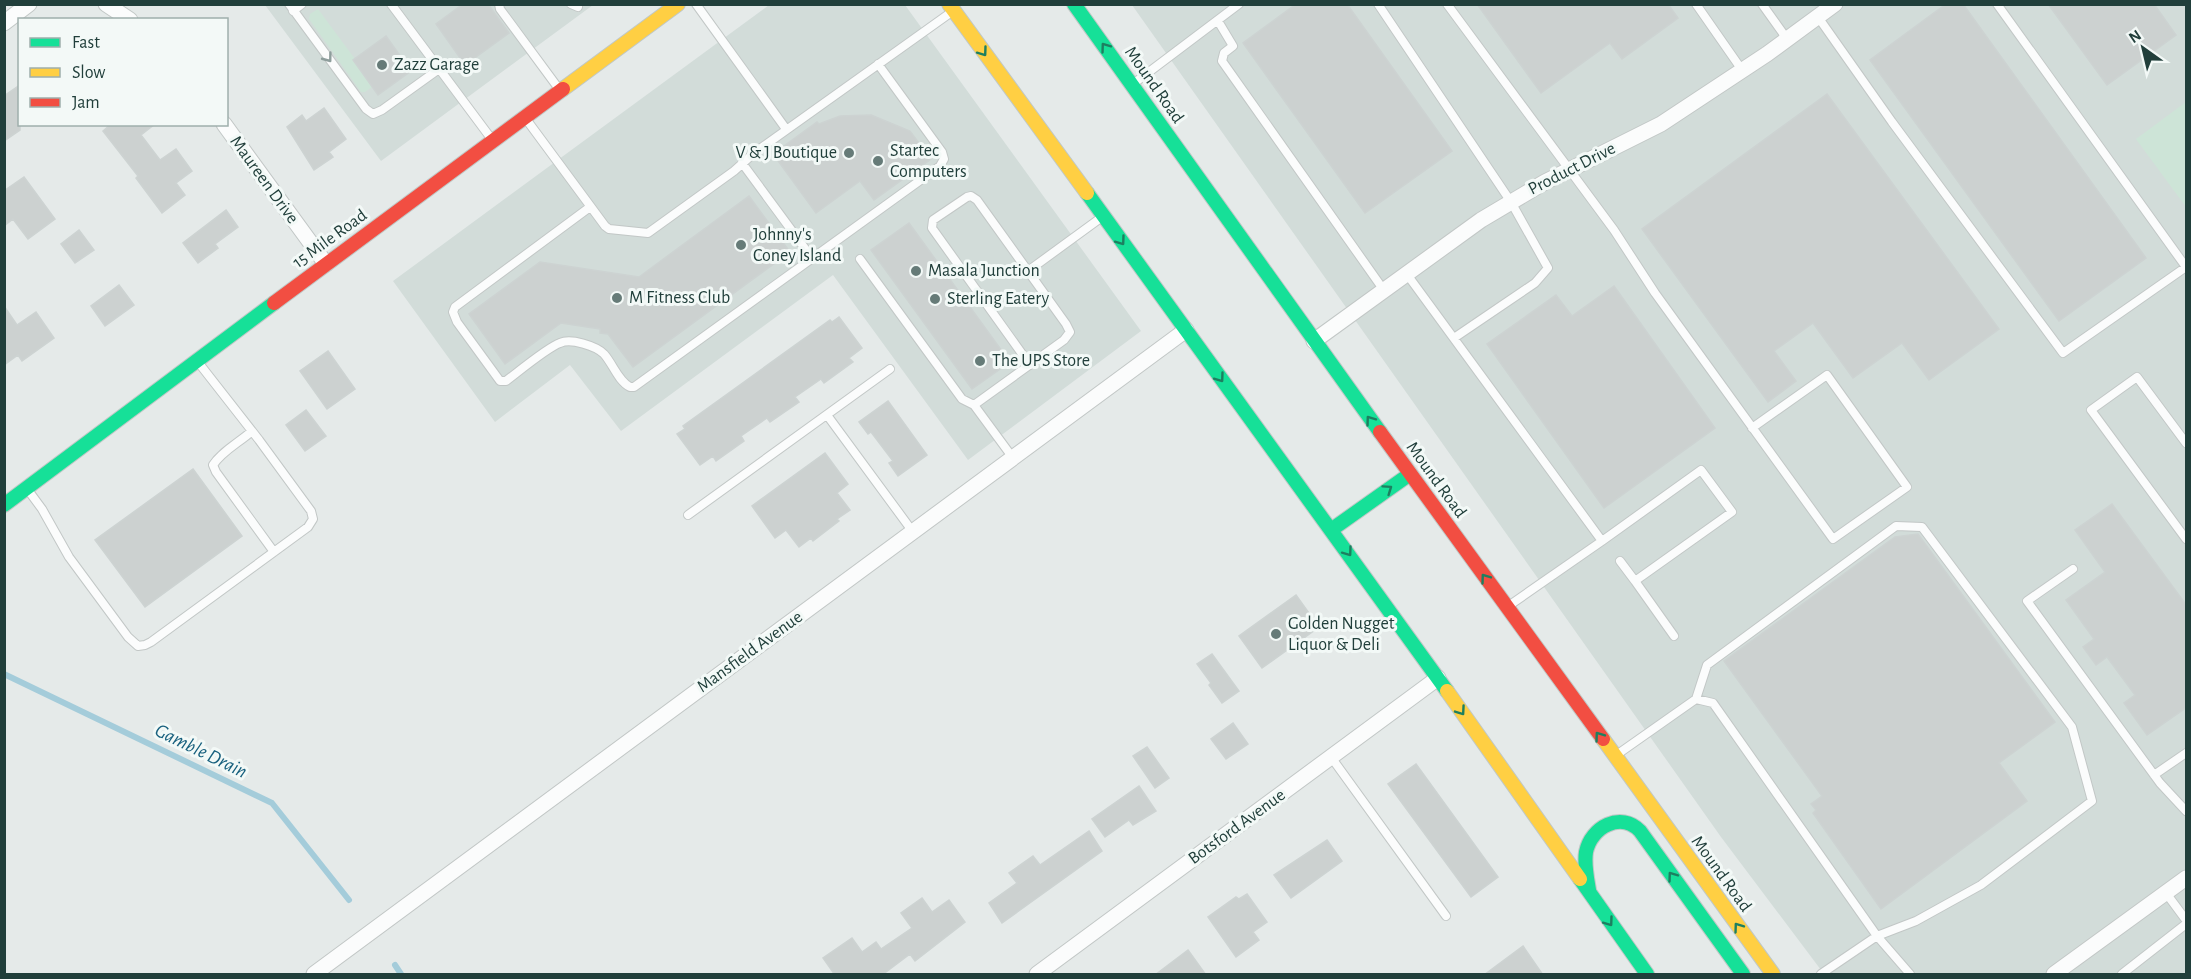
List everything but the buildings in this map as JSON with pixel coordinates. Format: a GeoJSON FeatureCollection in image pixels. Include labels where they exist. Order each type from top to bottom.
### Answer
{"type":"FeatureCollection","features":[{"type":"Feature","properties":{"kind":"main road","name":"15 Mile Road"},"geometry":{"type":"LineString","coordinates":[[4,505],[678,4]]}},
{"type":"Feature","properties":{"kind":"main road","name":"Mound Road"},"geometry":{"type":"LineString","coordinates":[[1074,4],[1506,608],[1773,975]]}},
{"type":"Feature","properties":{"kind":"main road"},"geometry":{"type":"LineString","coordinates":[[951,8],[1438,678],[1647,975]]}},
{"type":"Feature","properties":{"kind":"main road"},"geometry":{"type":"LineString","coordinates":[[1331,530],[1410,474]]}},
{"type":"Feature","properties":{"kind":"main road"},"geometry":{"type":"LineString","coordinates":[[1590,896],[1585,859],[1587,846],[1594,835],[1606,827],[1618,821],[1630,822],[1640,831],[1743,975]]}},
{"type":"Feature","properties":{"kind":"street"},"geometry":{"type":"LineString","coordinates":[[4,23],[29,4]]}},
{"type":"Feature","properties":{"kind":"street"},"geometry":{"type":"LineString","coordinates":[[106,4],[127,18]]}},
{"type":"Feature","properties":{"kind":"street","name":"Product Drive"},"geometry":{"type":"LineString","coordinates":[[1314,341],[1481,220],[1570,169],[1661,124],[1835,4]]}},
{"type":"Feature","properties":{"kind":"street","name":"Maureen Drive"},"geometry":{"type":"LineString","coordinates":[[225,126],[326,264]]}},
{"type":"Feature","properties":{"kind":"street","name":"Mansfield Avenue"},"geometry":{"type":"LineString","coordinates":[[314,975],[1186,330]]}},
{"type":"Feature","properties":{"kind":"street","name":"Botsford Avenue"},"geometry":{"type":"LineString","coordinates":[[1037,975],[1438,678]]}},
{"type":"Feature","properties":{"kind":"street"},"geometry":{"type":"LineString","coordinates":[[2054,975],[2187,878]]}},
{"type":"Feature","properties":{"kind":"lane"},"geometry":{"type":"LineString","coordinates":[[302,4],[291,8],[366,109],[373,114],[439,69]]}},
{"type":"Feature","properties":{"kind":"lane"},"geometry":{"type":"LineString","coordinates":[[392,4],[494,142]]}},
{"type":"Feature","properties":{"kind":"lane"},"geometry":{"type":"LineString","coordinates":[[499,4],[500,9],[561,92]]}},
{"type":"Feature","properties":{"kind":"lane"},"geometry":{"type":"LineString","coordinates":[[696,4],[786,129]]}},
{"type":"Feature","properties":{"kind":"lane"},"geometry":{"type":"LineString","coordinates":[[1131,85],[1239,4]]}},
{"type":"Feature","properties":{"kind":"lane"},"geometry":{"type":"LineString","coordinates":[[1378,4],[1511,202],[1548,267],[1535,283],[1454,339]]}},
{"type":"Feature","properties":{"kind":"lane"},"geometry":{"type":"LineString","coordinates":[[1447,4],[1570,169],[1752,428],[1833,539],[1907,487],[1827,375],[1752,428]]}},
{"type":"Feature","properties":{"kind":"lane"},"geometry":{"type":"LineString","coordinates":[[1696,4],[1742,70]]}},
{"type":"Feature","properties":{"kind":"lane"},"geometry":{"type":"LineString","coordinates":[[1761,4],[1787,39]]}},
{"type":"Feature","properties":{"kind":"lane"},"geometry":{"type":"LineString","coordinates":[[1818,17],[1892,122],[2063,353],[2186,267],[1997,4]]}},
{"type":"Feature","properties":{"kind":"lane"},"geometry":{"type":"LineString","coordinates":[[526,118],[609,230],[648,233],[951,8]]}},
{"type":"Feature","properties":{"kind":"lane"},"geometry":{"type":"LineString","coordinates":[[1218,21],[1233,46],[1224,53],[1222,61],[1383,289]]}},
{"type":"Feature","properties":{"kind":"lane"},"geometry":{"type":"LineString","coordinates":[[590,207],[455,307],[453,312],[457,322],[500,381],[506,381],[555,346],[567,341],[603,353],[625,384],[634,387],[943,163],[942,152],[878,64]]}},
{"type":"Feature","properties":{"kind":"lane"},"geometry":{"type":"LineString","coordinates":[[742,163],[812,258]]}},
{"type":"Feature","properties":{"kind":"lane"},"geometry":{"type":"LineString","coordinates":[[974,405],[1030,365],[1064,340],[1070,332],[974,198],[970,196],[963,198],[933,220],[934,231],[1030,365]]}},
{"type":"Feature","properties":{"kind":"lane"},"geometry":{"type":"LineString","coordinates":[[1028,271],[1103,217]]}},
{"type":"Feature","properties":{"kind":"lane"},"geometry":{"type":"LineString","coordinates":[[860,259],[962,399],[974,405],[1013,458]]}},
{"type":"Feature","properties":{"kind":"lane"},"geometry":{"type":"LineString","coordinates":[[1406,273],[1602,541]]}},
{"type":"Feature","properties":{"kind":"lane"},"geometry":{"type":"LineString","coordinates":[[27,488],[42,509],[69,557],[128,637],[138,646],[151,642],[274,552],[311,524],[313,515],[252,431],[197,362]]}},
{"type":"Feature","properties":{"kind":"lane"},"geometry":{"type":"LineString","coordinates":[[688,515],[890,369]]}},
{"type":"Feature","properties":{"kind":"lane"},"geometry":{"type":"LineString","coordinates":[[2187,443],[2137,377],[2091,410],[2187,539]]}},
{"type":"Feature","properties":{"kind":"lane"},"geometry":{"type":"LineString","coordinates":[[827,415],[913,532]]}},
{"type":"Feature","properties":{"kind":"lane"},"geometry":{"type":"LineString","coordinates":[[252,431],[213,465],[274,552]]}},
{"type":"Feature","properties":{"kind":"lane"},"geometry":{"type":"LineString","coordinates":[[1506,608],[1701,470],[1732,512],[1635,581]]}},
{"type":"Feature","properties":{"kind":"lane"},"geometry":{"type":"LineString","coordinates":[[1614,757],[1696,699],[1707,665],[1896,526],[1922,527],[2072,727],[2092,801],[1982,885],[1916,921],[1876,936],[1821,975]]}},
{"type":"Feature","properties":{"kind":"lane"},"geometry":{"type":"LineString","coordinates":[[1620,561],[1674,636]]}},
{"type":"Feature","properties":{"kind":"lane"},"geometry":{"type":"LineString","coordinates":[[2073,569],[2027,601],[2154,775],[2187,810]]}},
{"type":"Feature","properties":{"kind":"lane"},"geometry":{"type":"LineString","coordinates":[[1696,699],[1713,703],[1876,936],[1911,975]]}},
{"type":"Feature","properties":{"kind":"lane"},"geometry":{"type":"LineString","coordinates":[[2154,775],[2187,753]]}},
{"type":"Feature","properties":{"kind":"lane"},"geometry":{"type":"LineString","coordinates":[[1332,757],[1446,916]]}},
{"type":"Feature","properties":{"kind":"lane"},"geometry":{"type":"LineString","coordinates":[[2166,893],[2187,920]]}},
{"type":"Feature","properties":{"kind":"lane"},"geometry":{"type":"LineString","coordinates":[[2122,975],[2187,924]]}},
{"type":"Feature","properties":{"kind":"shaded area"},"geometry":{"type":"Polygon","coordinates":[[[265,5],[593,5],[381,161],[265,5]]]}},
{"type":"Feature","properties":{"kind":"shaded area"},"geometry":{"type":"Polygon","coordinates":[[[769,5],[905,5],[1141,331],[968,460],[833,275],[621,431],[570,365],[495,422],[393,281],[769,5]]]}},
{"type":"Feature","properties":{"kind":"shaded area"},"geometry":{"type":"Polygon","coordinates":[[[1132,5],[2186,5],[2186,974],[1824,974],[1721,837],[1132,5]]]}},
{"type":"Feature","properties":{"kind":"green space"},"geometry":{"type":"Polygon","coordinates":[[[318,9],[355,59],[353,60],[372,87],[365,92],[361,92],[309,19],[310,14],[318,9]]]}},
{"type":"Feature","properties":{"kind":"green space"},"geometry":{"type":"Polygon","coordinates":[[[2186,102],[2186,207],[2136,139],[2186,102]]]}},
{"type":"Feature","properties":{"kind":"waterway","name":"Gamble Drain"},"geometry":{"type":"LineString","coordinates":[[4,674],[272,803],[349,900]]}},
{"type":"Feature","properties":{"kind":"waterway","name":"Gamble Drain"},"geometry":{"type":"LineString","coordinates":[[395,965],[401,974]]}},
{"type":"Feature","properties":{"kind":"traffic: fast"},"geometry":{"type":"LineString","coordinates":[[1074,4],[1380,432]]}},
{"type":"Feature","properties":{"kind":"traffic: fast"},"geometry":{"type":"LineString","coordinates":[[1087,193],[1447,691]]}},
{"type":"Feature","properties":{"kind":"traffic: fast"},"geometry":{"type":"LineString","coordinates":[[4,505],[274,303]]}},
{"type":"Feature","properties":{"kind":"traffic: fast"},"geometry":{"type":"LineString","coordinates":[[1331,530],[1410,474]]}},
{"type":"Feature","properties":{"kind":"traffic: fast"},"geometry":{"type":"LineString","coordinates":[[1589,890],[1585,857],[1594,835],[1600,829],[1616,822],[1632,825],[1640,831],[1743,974]]}},
{"type":"Feature","properties":{"kind":"traffic: fast"},"geometry":{"type":"LineString","coordinates":[[1580,879],[1647,974]]}},
{"type":"Feature","properties":{"kind":"traffic: slow"},"geometry":{"type":"LineString","coordinates":[[563,89],[678,4]]}},
{"type":"Feature","properties":{"kind":"traffic: slow"},"geometry":{"type":"LineString","coordinates":[[949,4],[1087,193]]}},
{"type":"Feature","properties":{"kind":"traffic: slow"},"geometry":{"type":"LineString","coordinates":[[1447,691],[1580,879]]}},
{"type":"Feature","properties":{"kind":"traffic: slow"},"geometry":{"type":"LineString","coordinates":[[1603,739],[1773,974]]}},
{"type":"Feature","properties":{"kind":"traffic: jam"},"geometry":{"type":"LineString","coordinates":[[274,303],[563,89]]}},
{"type":"Feature","properties":{"kind":"traffic: jam"},"geometry":{"type":"LineString","coordinates":[[1380,432],[1603,739]]}},
{"type":"Feature","properties":{"kind":"place","name":"Zazz Garage"},"geometry":{"type":"Point","coordinates":[382,65]}},
{"type":"Feature","properties":{"kind":"place","name":"V & J Boutique"},"geometry":{"type":"Point","coordinates":[849,153]}},
{"type":"Feature","properties":{"kind":"place","name":"Startec Computers"},"geometry":{"type":"Point","coordinates":[878,161]}},
{"type":"Feature","properties":{"kind":"place","name":"Johnny's Coney Island"},"geometry":{"type":"Point","coordinates":[741,245]}},
{"type":"Feature","properties":{"kind":"place","name":"Masala Junction"},"geometry":{"type":"Point","coordinates":[916,271]}},
{"type":"Feature","properties":{"kind":"place","name":"M Fitness Club"},"geometry":{"type":"Point","coordinates":[617,298]}},
{"type":"Feature","properties":{"kind":"place","name":"Sterling Eatery"},"geometry":{"type":"Point","coordinates":[935,299]}},
{"type":"Feature","properties":{"kind":"place","name":"The UPS Store"},"geometry":{"type":"Point","coordinates":[980,361]}},
{"type":"Feature","properties":{"kind":"place","name":"Golden Nugget Liquor & Deli"},"geometry":{"type":"Point","coordinates":[1276,634]}}]}
